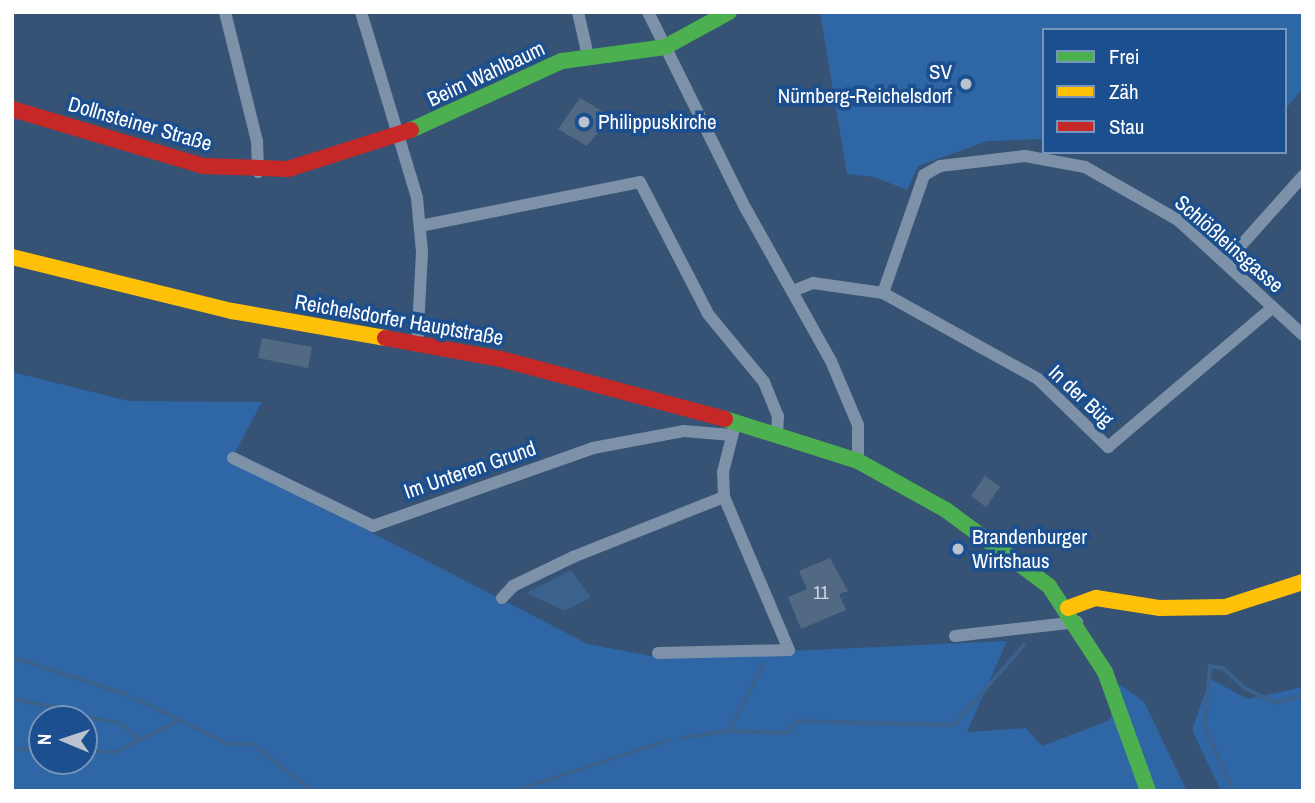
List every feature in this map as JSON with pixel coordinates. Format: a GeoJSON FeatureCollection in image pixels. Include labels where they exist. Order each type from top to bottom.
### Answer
{"type":"FeatureCollection","features":[{"type":"Feature","properties":{"kind":"main road","name":"Beim Wahlbaum"},"geometry":{"type":"LineString","coordinates":[[258,172],[309,164],[401,134],[562,61],[665,47],[729,12]]}},
{"type":"Feature","properties":{"kind":"main road","name":"Dollnsteiner Straße"},"geometry":{"type":"LineString","coordinates":[[12,109],[181,161],[258,172]]}},
{"type":"Feature","properties":{"kind":"main road","name":"Reichelsdorfer Hauptstraße"},"geometry":{"type":"LineString","coordinates":[[12,257],[161,295],[417,346],[501,359],[734,429],[777,433],[858,461],[1018,559],[1072,615],[1105,672],[1148,791]]}},
{"type":"Feature","properties":{"kind":"main road"},"geometry":{"type":"LineString","coordinates":[[1072,615],[1096,598],[1146,607],[1225,607],[1303,582]]}},
{"type":"Feature","properties":{"kind":"street"},"geometry":{"type":"LineString","coordinates":[[225,12],[257,141],[258,172]]}},
{"type":"Feature","properties":{"kind":"street"},"geometry":{"type":"LineString","coordinates":[[361,12],[401,134],[421,226],[417,346]]}},
{"type":"Feature","properties":{"kind":"street"},"geometry":{"type":"LineString","coordinates":[[578,12],[588,56]]}},
{"type":"Feature","properties":{"kind":"street"},"geometry":{"type":"LineString","coordinates":[[648,12],[793,291],[858,425],[858,461]]}},
{"type":"Feature","properties":{"kind":"street","name":"Schlößleinsgasse"},"geometry":{"type":"LineString","coordinates":[[883,293],[924,175],[940,166],[1025,156],[1085,167],[1178,219],[1227,261],[1303,335]]}},
{"type":"Feature","properties":{"kind":"street"},"geometry":{"type":"LineString","coordinates":[[1227,261],[1303,176]]}},
{"type":"Feature","properties":{"kind":"street"},"geometry":{"type":"LineString","coordinates":[[421,226],[640,183],[672,250],[708,314],[764,382],[778,416],[777,433]]}},
{"type":"Feature","properties":{"kind":"street","name":"In der Büg"},"geometry":{"type":"LineString","coordinates":[[793,291],[813,283],[883,293],[1038,379],[1108,447],[1273,307]]}},
{"type":"Feature","properties":{"kind":"street"},"geometry":{"type":"LineString","coordinates":[[658,653],[789,650],[724,497],[723,472],[734,429]]}},
{"type":"Feature","properties":{"kind":"street","name":"Im Unteren Grund"},"geometry":{"type":"LineString","coordinates":[[233,458],[373,526],[593,448],[684,431],[734,429]]}},
{"type":"Feature","properties":{"kind":"street"},"geometry":{"type":"LineString","coordinates":[[502,598],[513,586],[573,557],[724,497]]}},
{"type":"Feature","properties":{"kind":"street"},"geometry":{"type":"LineString","coordinates":[[955,636],[1072,615]]}},
{"type":"Feature","properties":{"kind":"shaded area","name":"SV Nürnberg-Reichelsdorf"},"geometry":{"type":"Polygon","coordinates":[[[820,12],[1303,12],[1303,88],[1287,108],[1287,28],[1042,28],[1042,139],[988,141],[918,166],[907,190],[874,177],[847,174],[820,12]]]}},
{"type":"Feature","properties":{"kind":"shaded area"},"geometry":{"type":"Polygon","coordinates":[[[12,372],[129,401],[262,402],[231,460],[588,644],[656,657],[1007,641],[967,732],[1026,728],[1042,746],[1110,720],[1119,684],[1144,702],[1187,791],[12,791],[12,372]]]}},
{"type":"Feature","properties":{"kind":"shaded area"},"geometry":{"type":"Polygon","coordinates":[[[571,570],[591,597],[565,611],[526,593],[571,570]]]}},
{"type":"Feature","properties":{"kind":"shaded area"},"geometry":{"type":"Polygon","coordinates":[[[1210,679],[1248,699],[1303,687],[1303,791],[1221,791],[1192,730],[1210,679]]]}},
{"type":"Feature","properties":{"kind":"building","name":"Philippuskirche"},"geometry":{"type":"Polygon","coordinates":[[[580,98],[611,116],[587,146],[558,129],[580,98]]]}},
{"type":"Feature","properties":{"kind":"building"},"geometry":{"type":"Polygon","coordinates":[[[262,338],[312,347],[308,368],[258,358],[262,338]]]}},
{"type":"Feature","properties":{"kind":"building"},"geometry":{"type":"Polygon","coordinates":[[[985,476],[1000,487],[986,507],[971,496],[985,476]]]}},
{"type":"Feature","properties":{"kind":"building"},"geometry":{"type":"Polygon","coordinates":[[[830,558],[848,591],[839,594],[846,610],[801,629],[788,597],[807,589],[799,571],[830,558]]]}},
{"type":"Feature","properties":{"kind":"waterway"},"geometry":{"type":"LineString","coordinates":[[680,738],[729,731],[789,733],[796,721],[954,725],[1024,645]]}},
{"type":"Feature","properties":{"kind":"waterway"},"geometry":{"type":"LineString","coordinates":[[12,657],[128,695]]}},
{"type":"Feature","properties":{"kind":"waterway"},"geometry":{"type":"LineString","coordinates":[[729,731],[764,663]]}},
{"type":"Feature","properties":{"kind":"waterway"},"geometry":{"type":"LineString","coordinates":[[1233,791],[1205,728],[1210,666],[1223,668],[1245,688],[1276,703],[1303,695]]}},
{"type":"Feature","properties":{"kind":"waterway"},"geometry":{"type":"LineString","coordinates":[[12,699],[44,705]]}},
{"type":"Feature","properties":{"kind":"waterway"},"geometry":{"type":"LineString","coordinates":[[136,699],[228,744],[253,744],[313,791]]}},
{"type":"Feature","properties":{"kind":"waterway"},"geometry":{"type":"LineString","coordinates":[[98,719],[120,723],[140,740]]}},
{"type":"Feature","properties":{"kind":"waterway"},"geometry":{"type":"LineString","coordinates":[[98,751],[115,752],[176,722]]}},
{"type":"Feature","properties":{"kind":"waterway"},"geometry":{"type":"LineString","coordinates":[[514,791],[669,740]]}},
{"type":"Feature","properties":{"kind":"waterway"},"geometry":{"type":"LineString","coordinates":[[12,749],[28,750]]}},
{"type":"Feature","properties":{"kind":"traffic: fast"},"geometry":{"type":"LineString","coordinates":[[411,130],[562,61],[665,47],[729,12]]}},
{"type":"Feature","properties":{"kind":"traffic: fast"},"geometry":{"type":"LineString","coordinates":[[725,419],[858,461],[946,510],[1049,586],[1105,672],[1148,791]]}},
{"type":"Feature","properties":{"kind":"traffic: slow"},"geometry":{"type":"LineString","coordinates":[[12,257],[232,311],[385,338]]}},
{"type":"Feature","properties":{"kind":"traffic: slow"},"geometry":{"type":"LineString","coordinates":[[1068,608],[1096,598],[1160,608],[1225,607],[1303,582]]}},
{"type":"Feature","properties":{"kind":"traffic: jam"},"geometry":{"type":"LineString","coordinates":[[12,109],[203,166],[288,169],[411,130]]}},
{"type":"Feature","properties":{"kind":"traffic: jam"},"geometry":{"type":"LineString","coordinates":[[385,338],[501,359],[725,419]]}},
{"type":"Feature","properties":{"kind":"place","name":"SV Nürnberg-Reichelsdorf"},"geometry":{"type":"Point","coordinates":[966,84]}},
{"type":"Feature","properties":{"kind":"place","name":"Philippuskirche"},"geometry":{"type":"Point","coordinates":[584,122]}},
{"type":"Feature","properties":{"kind":"place","name":"Brandenburger Wirtshaus"},"geometry":{"type":"Point","coordinates":[958,549]}}]}
